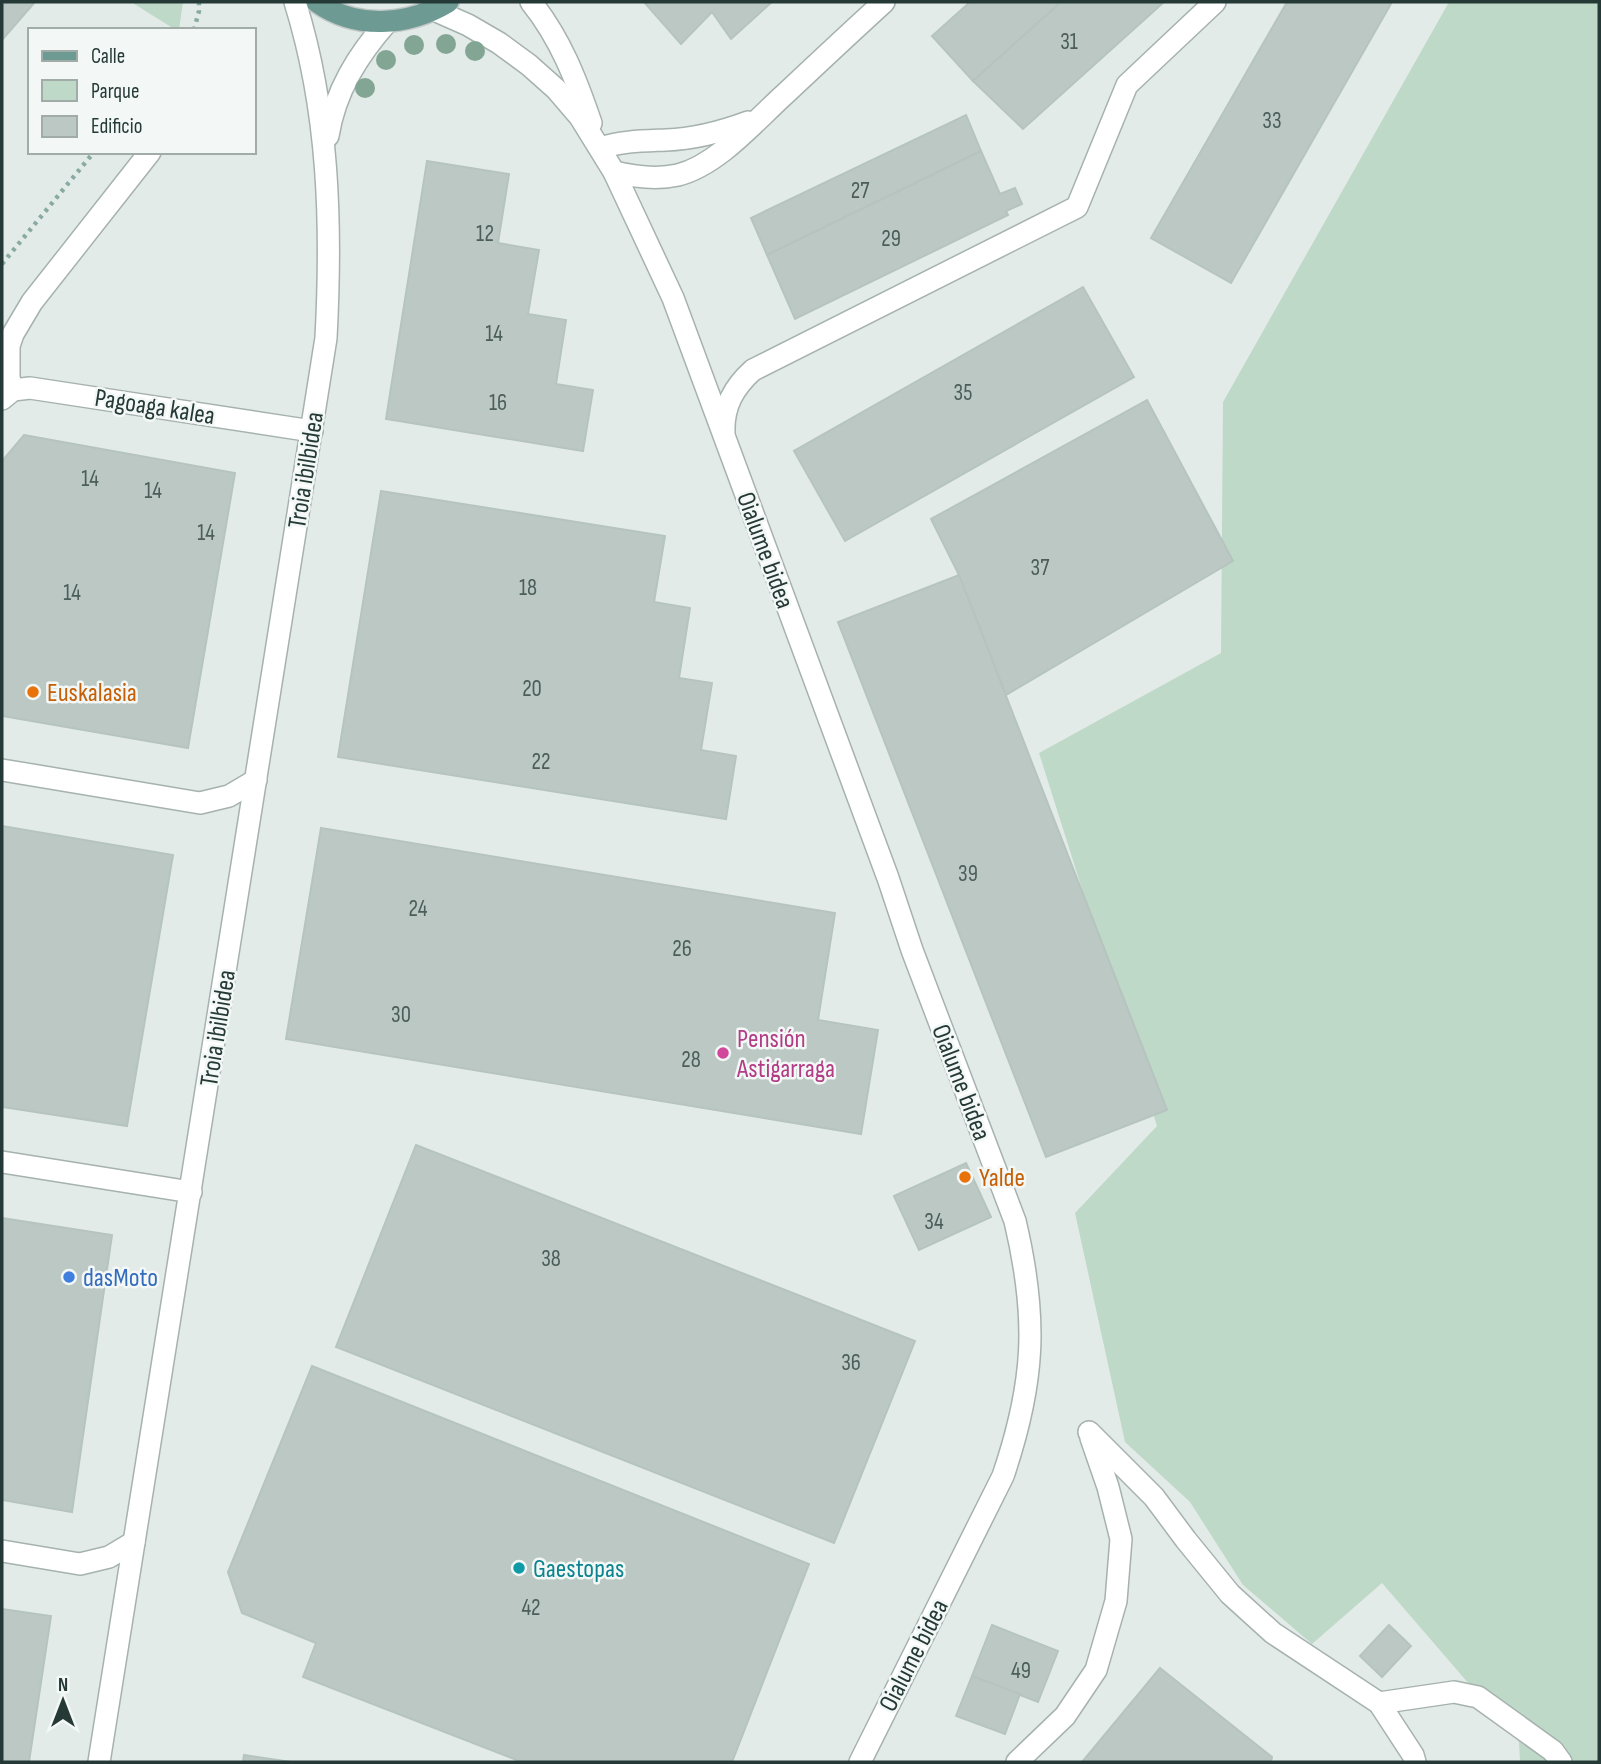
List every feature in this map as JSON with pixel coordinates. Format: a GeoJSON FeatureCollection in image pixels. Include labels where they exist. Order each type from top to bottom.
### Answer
{"type":"FeatureCollection","features":[{"type":"Feature","properties":{"kind":"main road"},"geometry":{"type":"LineString","coordinates":[[317,2],[352,18],[387,22],[419,17],[441,6]]}},
{"type":"Feature","properties":{"kind":"street","name":"Troia ibilbidea"},"geometry":{"type":"LineString","coordinates":[[99,1762],[326,338],[330,269],[326,159],[311,65],[295,2]]}},
{"type":"Feature","properties":{"kind":"street","name":"Oialume bidea"},"geometry":{"type":"LineString","coordinates":[[531,2],[554,34],[572,68],[600,148]]}},
{"type":"Feature","properties":{"kind":"street"},"geometry":{"type":"LineString","coordinates":[[614,172],[657,178],[700,166],[732,143],[884,2]]}},
{"type":"Feature","properties":{"kind":"street","name":"Oialume bidea"},"geometry":{"type":"LineString","coordinates":[[724,438],[726,410],[731,397],[740,381],[753,370],[1077,207],[1127,85],[1215,2]]}},
{"type":"Feature","properties":{"kind":"street","name":"Oialume bidea"},"geometry":{"type":"LineString","coordinates":[[441,6],[529,65],[556,89],[572,108],[614,172],[673,298],[912,950],[1015,1221],[1025,1262],[1031,1304],[1031,1347],[1026,1391],[1017,1433],[1003,1476],[860,1762]]}},
{"type":"Feature","properties":{"kind":"street","name":"Troia ibilbidea"},"geometry":{"type":"LineString","coordinates":[[326,159],[335,106],[345,82],[356,60],[387,22]]}},
{"type":"Feature","properties":{"kind":"street"},"geometry":{"type":"LineString","coordinates":[[600,148],[625,142],[692,138],[726,130],[759,117]]}},
{"type":"Feature","properties":{"kind":"street"},"geometry":{"type":"LineString","coordinates":[[7,394],[9,346],[13,334],[32,302],[148,154]]}},
{"type":"Feature","properties":{"kind":"street","name":"Pagoaga kalea"},"geometry":{"type":"LineString","coordinates":[[7,394],[30,388],[48,390],[312,431]]}},
{"type":"Feature","properties":{"kind":"street"},"geometry":{"type":"LineString","coordinates":[[2,771],[200,803],[229,796],[256,780]]}},
{"type":"Feature","properties":{"kind":"street"},"geometry":{"type":"LineString","coordinates":[[2,1162],[191,1192]]}},
{"type":"Feature","properties":{"kind":"street"},"geometry":{"type":"LineString","coordinates":[[1017,1762],[1065,1716],[1096,1670],[1116,1601],[1121,1539],[1108,1487],[1089,1432],[1154,1497],[1230,1594],[1247,1610],[1273,1633],[1379,1703],[1415,1762]]}},
{"type":"Feature","properties":{"kind":"street"},"geometry":{"type":"LineString","coordinates":[[2,1551],[80,1564],[109,1557],[134,1542]]}},
{"type":"Feature","properties":{"kind":"street"},"geometry":{"type":"LineString","coordinates":[[1379,1703],[1454,1692],[1478,1698],[1553,1751],[1561,1762]]}},
{"type":"Feature","properties":{"kind":"path"},"geometry":{"type":"LineString","coordinates":[[195,28],[199,2]]}},
{"type":"Feature","properties":{"kind":"path"},"geometry":{"type":"LineString","coordinates":[[2,264],[92,154]]}},
{"type":"Feature","properties":{"kind":"green space"},"geometry":{"type":"Polygon","coordinates":[[[131,2],[183,2],[179,28],[173,28],[131,2]]]}},
{"type":"Feature","properties":{"kind":"green space"},"geometry":{"type":"Polygon","coordinates":[[[1449,2],[1599,2],[1599,1762],[1520,1762],[1519,1742],[1382,1583],[1312,1644],[1243,1585],[1190,1502],[1125,1442],[1075,1213],[1157,1126],[1039,753],[1221,653],[1223,402],[1449,2]]]}},
{"type":"Feature","properties":{"kind":"building"},"geometry":{"type":"Polygon","coordinates":[[[2,2],[35,2],[2,40],[2,2]]]}},
{"type":"Feature","properties":{"kind":"building"},"geometry":{"type":"Polygon","coordinates":[[[644,2],[772,2],[731,39],[712,12],[681,44],[644,2]]]}},
{"type":"Feature","properties":{"kind":"building"},"geometry":{"type":"Polygon","coordinates":[[[970,2],[1061,2],[973,81],[932,36],[970,2]]]}},
{"type":"Feature","properties":{"kind":"building"},"geometry":{"type":"Polygon","coordinates":[[[1061,2],[1164,2],[1023,129],[973,81],[1061,2]]]}},
{"type":"Feature","properties":{"kind":"building"},"geometry":{"type":"Polygon","coordinates":[[[1287,2],[1392,2],[1231,283],[1151,238],[1287,2]]]}},
{"type":"Feature","properties":{"kind":"building"},"geometry":{"type":"Polygon","coordinates":[[[966,115],[981,151],[767,255],[751,218],[966,115]]]}},
{"type":"Feature","properties":{"kind":"building"},"geometry":{"type":"Polygon","coordinates":[[[981,151],[1000,194],[1015,188],[1022,204],[1006,211],[1008,215],[795,319],[767,255],[981,151]]]}},
{"type":"Feature","properties":{"kind":"building"},"geometry":{"type":"Polygon","coordinates":[[[427,161],[509,174],[498,243],[539,250],[528,314],[566,320],[556,384],[593,390],[583,451],[386,419],[427,161]]]}},
{"type":"Feature","properties":{"kind":"building"},"geometry":{"type":"Polygon","coordinates":[[[1083,287],[1134,377],[845,541],[794,451],[1083,287]]]}},
{"type":"Feature","properties":{"kind":"building"},"geometry":{"type":"Polygon","coordinates":[[[1147,400],[1233,561],[1006,695],[959,575],[931,519],[1147,400]]]}},
{"type":"Feature","properties":{"kind":"building"},"geometry":{"type":"Polygon","coordinates":[[[24,435],[235,473],[188,748],[2,716],[2,461],[24,435]]]}},
{"type":"Feature","properties":{"kind":"building"},"geometry":{"type":"Polygon","coordinates":[[[381,491],[665,536],[654,602],[690,608],[679,678],[712,683],[701,750],[736,756],[726,819],[338,757],[381,491]]]}},
{"type":"Feature","properties":{"kind":"building"},"geometry":{"type":"Polygon","coordinates":[[[959,575],[1167,1110],[1046,1157],[838,622],[959,575]]]}},
{"type":"Feature","properties":{"kind":"building"},"geometry":{"type":"Polygon","coordinates":[[[2,826],[173,855],[127,1126],[2,1107],[2,826]]]}},
{"type":"Feature","properties":{"kind":"building"},"geometry":{"type":"Polygon","coordinates":[[[321,828],[835,913],[818,1020],[878,1030],[861,1134],[286,1039],[321,828]]]}},
{"type":"Feature","properties":{"kind":"building"},"geometry":{"type":"Polygon","coordinates":[[[416,1145],[915,1341],[834,1543],[336,1347],[416,1145]]]}},
{"type":"Feature","properties":{"kind":"building"},"geometry":{"type":"Polygon","coordinates":[[[966,1163],[991,1217],[919,1250],[894,1196],[966,1163]]]}},
{"type":"Feature","properties":{"kind":"building"},"geometry":{"type":"Polygon","coordinates":[[[2,1218],[112,1235],[72,1512],[2,1500],[2,1218]]]}},
{"type":"Feature","properties":{"kind":"building","name":"Gaestopas"},"geometry":{"type":"Polygon","coordinates":[[[312,1366],[809,1564],[732,1762],[522,1762],[303,1677],[316,1643],[242,1613],[228,1572],[312,1366]]]}},
{"type":"Feature","properties":{"kind":"building"},"geometry":{"type":"Polygon","coordinates":[[[2,1609],[51,1616],[29,1762],[2,1762],[2,1609]]]}},
{"type":"Feature","properties":{"kind":"building"},"geometry":{"type":"Polygon","coordinates":[[[992,1625],[1058,1651],[1038,1702],[972,1676],[992,1625]]]}},
{"type":"Feature","properties":{"kind":"building"},"geometry":{"type":"Polygon","coordinates":[[[1389,1625],[1411,1646],[1382,1677],[1360,1656],[1389,1625]]]}},
{"type":"Feature","properties":{"kind":"building"},"geometry":{"type":"Polygon","coordinates":[[[1160,1668],[1272,1757],[1271,1762],[1082,1762],[1160,1668]]]}},
{"type":"Feature","properties":{"kind":"building"},"geometry":{"type":"Polygon","coordinates":[[[972,1676],[1020,1694],[1005,1734],[956,1716],[972,1676]]]}},
{"type":"Feature","properties":{"kind":"building"},"geometry":{"type":"Polygon","coordinates":[[[244,1755],[291,1762],[243,1762],[244,1755]]]}},
{"type":"Feature","properties":{"kind":"place","name":"Euskalasia"},"geometry":{"type":"Point","coordinates":[33,692]}},
{"type":"Feature","properties":{"kind":"place","name":"Pensión Astigarraga"},"geometry":{"type":"Point","coordinates":[723,1053]}},
{"type":"Feature","properties":{"kind":"place","name":"Yalde"},"geometry":{"type":"Point","coordinates":[965,1177]}},
{"type":"Feature","properties":{"kind":"place","name":"dasMoto"},"geometry":{"type":"Point","coordinates":[69,1277]}},
{"type":"Feature","properties":{"kind":"place","name":"Gaestopas"},"geometry":{"type":"Point","coordinates":[519,1568]}}]}
